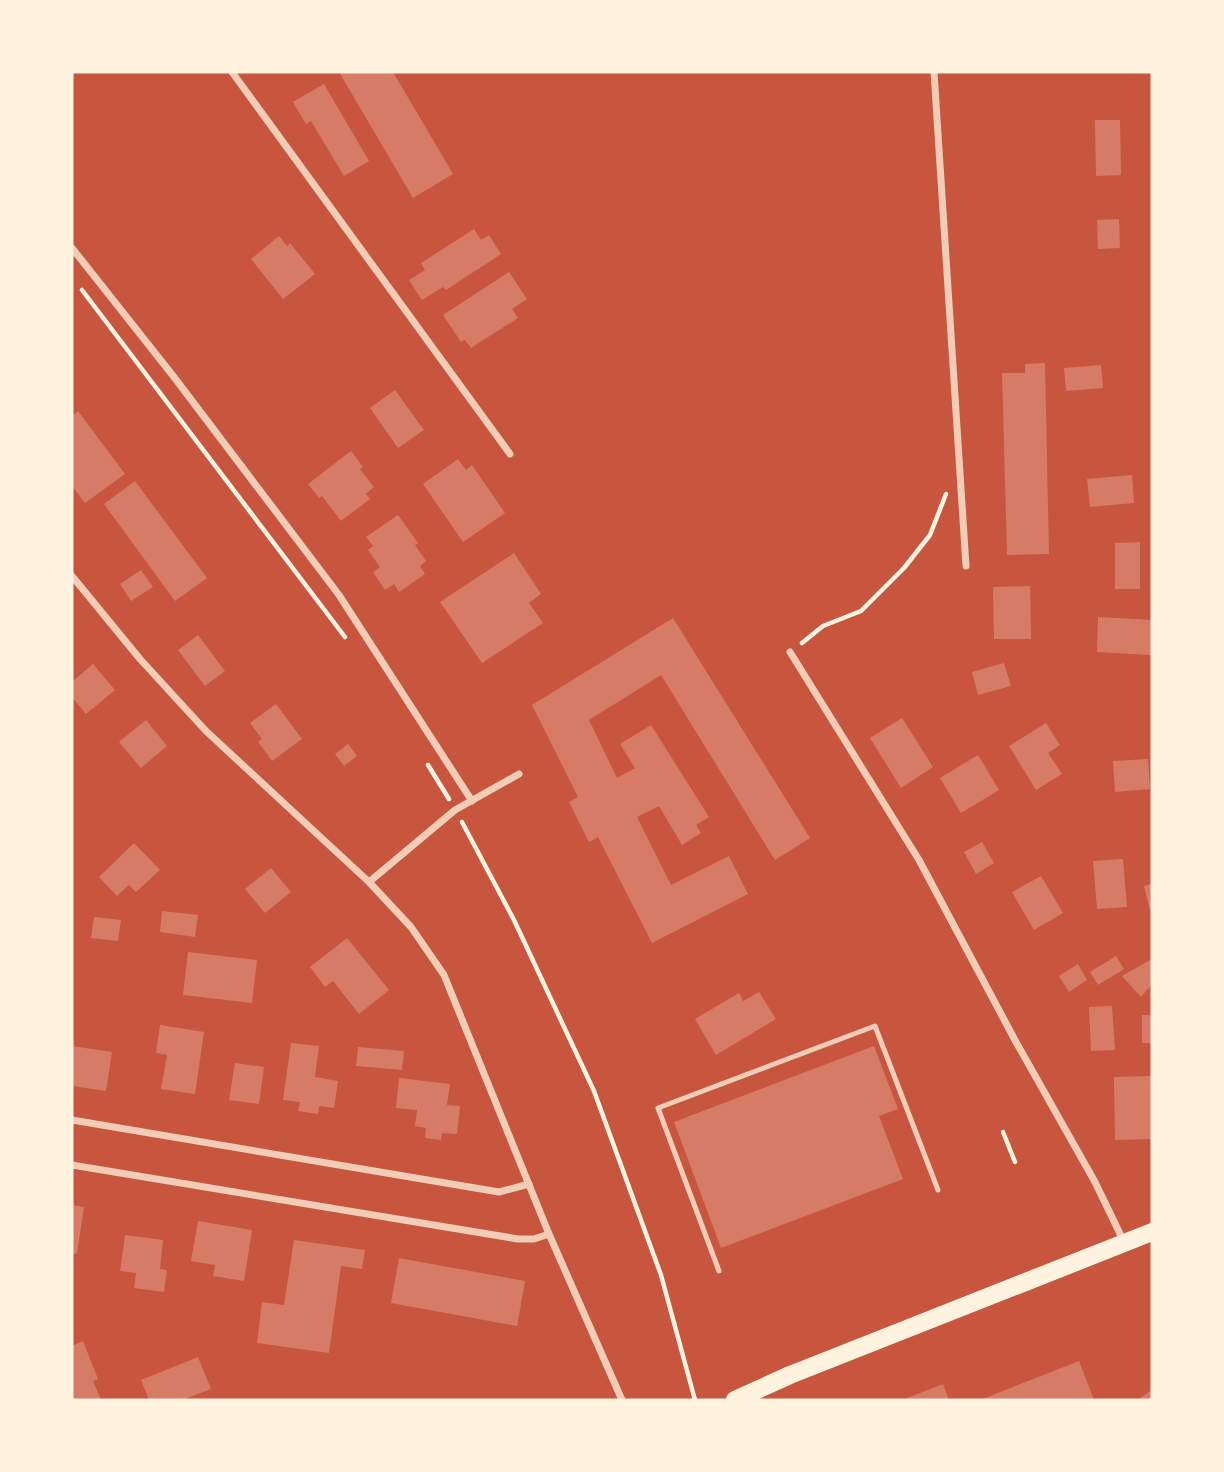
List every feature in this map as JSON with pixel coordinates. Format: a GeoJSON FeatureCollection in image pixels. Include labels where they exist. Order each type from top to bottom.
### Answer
{"type":"FeatureCollection","features":[{"type":"Feature","properties":{"kind":"main road"},"geometry":{"type":"LineString","coordinates":[[735,1400],[802,1370],[1152,1232]]}},
{"type":"Feature","properties":{"kind":"street"},"geometry":{"type":"LineString","coordinates":[[232,72],[510,454]]}},
{"type":"Feature","properties":{"kind":"street"},"geometry":{"type":"LineString","coordinates":[[934,72],[966,566]]}},
{"type":"Feature","properties":{"kind":"street"},"geometry":{"type":"LineString","coordinates":[[72,248],[174,377],[339,595],[472,801]]}},
{"type":"Feature","properties":{"kind":"street"},"geometry":{"type":"LineString","coordinates":[[72,576],[140,659],[206,731],[369,881],[411,927],[444,975],[549,1234],[622,1400]]}},
{"type":"Feature","properties":{"kind":"street"},"geometry":{"type":"LineString","coordinates":[[790,652],[919,860],[1125,1242]]}},
{"type":"Feature","properties":{"kind":"street"},"geometry":{"type":"LineString","coordinates":[[369,881],[455,810],[519,774]]}},
{"type":"Feature","properties":{"kind":"street"},"geometry":{"type":"LineString","coordinates":[[72,1120],[499,1192],[529,1184]]}},
{"type":"Feature","properties":{"kind":"street"},"geometry":{"type":"LineString","coordinates":[[72,1165],[518,1239],[534,1239],[549,1234]]}},
{"type":"Feature","properties":{"kind":"lane"},"geometry":{"type":"LineString","coordinates":[[719,1271],[658,1108],[876,1026],[938,1190]]}},
{"type":"Feature","properties":{"kind":"path"},"geometry":{"type":"LineString","coordinates":[[790,652],[823,626],[861,611],[904,568],[930,535],[941,503],[960,468]]}},
{"type":"Feature","properties":{"kind":"path"},"geometry":{"type":"LineString","coordinates":[[1003,1132],[1015,1162]]}},
{"type":"Feature","properties":{"kind":"building"},"geometry":{"type":"Polygon","coordinates":[[[339,72],[393,72],[453,174],[413,198],[339,72]]]}},
{"type":"Feature","properties":{"kind":"building"},"geometry":{"type":"Polygon","coordinates":[[[324,84],[369,161],[344,176],[311,121],[306,124],[293,102],[324,84]]]}},
{"type":"Feature","properties":{"kind":"building"},"geometry":{"type":"Polygon","coordinates":[[[1095,120],[1120,120],[1121,175],[1096,176],[1095,120]]]}},
{"type":"Feature","properties":{"kind":"building"},"geometry":{"type":"Polygon","coordinates":[[[1119,219],[1120,248],[1098,249],[1097,220],[1119,219]]]}},
{"type":"Feature","properties":{"kind":"building"},"geometry":{"type":"Polygon","coordinates":[[[474,229],[481,240],[489,235],[501,254],[446,290],[443,287],[422,300],[409,280],[425,270],[421,263],[474,229]]]}},
{"type":"Feature","properties":{"kind":"building"},"geometry":{"type":"Polygon","coordinates":[[[279,236],[287,246],[290,243],[315,274],[283,299],[251,259],[279,236]]]}},
{"type":"Feature","properties":{"kind":"building"},"geometry":{"type":"Polygon","coordinates":[[[509,272],[527,299],[512,309],[518,318],[471,348],[465,340],[461,342],[443,315],[509,272]]]}},
{"type":"Feature","properties":{"kind":"building"},"geometry":{"type":"Polygon","coordinates":[[[1045,363],[1049,554],[1007,555],[1002,373],[1025,373],[1025,364],[1045,363]]]}},
{"type":"Feature","properties":{"kind":"building"},"geometry":{"type":"Polygon","coordinates":[[[1101,365],[1103,388],[1066,391],[1064,368],[1101,365]]]}},
{"type":"Feature","properties":{"kind":"building"},"geometry":{"type":"Polygon","coordinates":[[[395,390],[424,430],[398,448],[370,408],[395,390]]]}},
{"type":"Feature","properties":{"kind":"building"},"geometry":{"type":"Polygon","coordinates":[[[78,411],[125,474],[85,503],[72,486],[72,416],[78,411]]]}},
{"type":"Feature","properties":{"kind":"building"},"geometry":{"type":"Polygon","coordinates":[[[351,451],[363,467],[360,469],[374,487],[366,494],[370,499],[341,521],[322,496],[319,498],[308,484],[351,451]]]}},
{"type":"Feature","properties":{"kind":"building"},"geometry":{"type":"Polygon","coordinates":[[[458,459],[466,470],[472,465],[505,513],[463,542],[423,484],[458,459]]]}},
{"type":"Feature","properties":{"kind":"building"},"geometry":{"type":"Polygon","coordinates":[[[1132,475],[1134,503],[1090,507],[1087,479],[1132,475]]]}},
{"type":"Feature","properties":{"kind":"building"},"geometry":{"type":"Polygon","coordinates":[[[135,481],[207,578],[175,601],[104,504],[135,481]]]}},
{"type":"Feature","properties":{"kind":"building"},"geometry":{"type":"Polygon","coordinates":[[[398,515],[418,543],[415,545],[426,561],[420,566],[425,574],[399,592],[394,584],[385,590],[373,572],[380,567],[368,550],[373,546],[366,537],[398,515]]]}},
{"type":"Feature","properties":{"kind":"building"},"geometry":{"type":"Polygon","coordinates":[[[1140,542],[1140,589],[1115,589],[1115,543],[1140,542]]]}},
{"type":"Feature","properties":{"kind":"building"},"geometry":{"type":"Polygon","coordinates":[[[514,553],[541,594],[529,603],[543,623],[482,663],[440,602],[514,553]]]}},
{"type":"Feature","properties":{"kind":"building"},"geometry":{"type":"Polygon","coordinates":[[[141,570],[153,587],[131,601],[120,584],[141,570]]]}},
{"type":"Feature","properties":{"kind":"building"},"geometry":{"type":"Polygon","coordinates":[[[1030,586],[1031,639],[994,639],[993,587],[1030,586]]]}},
{"type":"Feature","properties":{"kind":"building"},"geometry":{"type":"Polygon","coordinates":[[[1098,617],[1152,620],[1151,655],[1097,652],[1098,617]]]}},
{"type":"Feature","properties":{"kind":"building"},"geometry":{"type":"Polygon","coordinates":[[[673,618],[810,838],[775,860],[661,675],[589,720],[617,778],[635,768],[620,744],[651,725],[709,817],[696,825],[701,833],[682,845],[659,806],[637,817],[671,885],[729,856],[748,894],[652,943],[598,837],[589,842],[569,802],[578,797],[532,705],[673,618]]]}},
{"type":"Feature","properties":{"kind":"building"},"geometry":{"type":"Polygon","coordinates":[[[198,635],[225,671],[205,686],[178,650],[198,635]]]}},
{"type":"Feature","properties":{"kind":"building"},"geometry":{"type":"Polygon","coordinates":[[[1004,663],[1011,686],[978,695],[972,672],[1004,663]]]}},
{"type":"Feature","properties":{"kind":"building"},"geometry":{"type":"Polygon","coordinates":[[[93,664],[115,690],[86,714],[72,697],[72,682],[93,664]]]}},
{"type":"Feature","properties":{"kind":"building"},"geometry":{"type":"Polygon","coordinates":[[[276,704],[302,739],[272,761],[258,742],[262,739],[250,723],[276,704]]]}},
{"type":"Feature","properties":{"kind":"building"},"geometry":{"type":"Polygon","coordinates":[[[902,718],[933,767],[901,788],[870,738],[902,718]]]}},
{"type":"Feature","properties":{"kind":"building"},"geometry":{"type":"Polygon","coordinates":[[[146,720],[167,746],[141,768],[119,742],[146,720]]]}},
{"type":"Feature","properties":{"kind":"building"},"geometry":{"type":"Polygon","coordinates":[[[1046,723],[1060,745],[1048,753],[1062,774],[1036,790],[1009,746],[1046,723]]]}},
{"type":"Feature","properties":{"kind":"building"},"geometry":{"type":"Polygon","coordinates":[[[348,744],[357,756],[344,766],[335,754],[348,744]]]}},
{"type":"Feature","properties":{"kind":"building"},"geometry":{"type":"Polygon","coordinates":[[[978,755],[999,790],[961,813],[940,778],[978,755]]]}},
{"type":"Feature","properties":{"kind":"building"},"geometry":{"type":"Polygon","coordinates":[[[1148,759],[1150,789],[1115,792],[1113,761],[1148,759]]]}},
{"type":"Feature","properties":{"kind":"building"},"geometry":{"type":"Polygon","coordinates":[[[982,842],[994,863],[976,874],[964,852],[982,842]]]}},
{"type":"Feature","properties":{"kind":"building"},"geometry":{"type":"Polygon","coordinates":[[[134,843],[160,870],[136,892],[129,885],[117,896],[99,877],[134,843]]]}},
{"type":"Feature","properties":{"kind":"building"},"geometry":{"type":"Polygon","coordinates":[[[1123,859],[1127,907],[1097,909],[1093,861],[1123,859]]]}},
{"type":"Feature","properties":{"kind":"building"},"geometry":{"type":"Polygon","coordinates":[[[271,868],[291,892],[265,913],[245,889],[271,868]]]}},
{"type":"Feature","properties":{"kind":"building"},"geometry":{"type":"Polygon","coordinates":[[[1041,876],[1063,913],[1034,930],[1012,892],[1041,876]]]}},
{"type":"Feature","properties":{"kind":"building"},"geometry":{"type":"Polygon","coordinates":[[[1152,884],[1152,914],[1151,914],[1144,886],[1152,884]]]}},
{"type":"Feature","properties":{"kind":"building"},"geometry":{"type":"Polygon","coordinates":[[[162,911],[198,915],[195,937],[160,932],[162,911]]]}},
{"type":"Feature","properties":{"kind":"building"},"geometry":{"type":"Polygon","coordinates":[[[94,917],[121,920],[118,941],[91,938],[94,917]]]}},
{"type":"Feature","properties":{"kind":"building"},"geometry":{"type":"Polygon","coordinates":[[[347,938],[389,990],[359,1014],[333,981],[325,987],[310,967],[347,938]]]}},
{"type":"Feature","properties":{"kind":"building"},"geometry":{"type":"Polygon","coordinates":[[[188,952],[257,960],[252,1003],[183,995],[188,952]]]}},
{"type":"Feature","properties":{"kind":"building"},"geometry":{"type":"Polygon","coordinates":[[[1116,956],[1124,969],[1098,985],[1090,972],[1116,956]]]}},
{"type":"Feature","properties":{"kind":"building"},"geometry":{"type":"Polygon","coordinates":[[[1152,959],[1152,984],[1141,997],[1122,976],[1152,959]]]}},
{"type":"Feature","properties":{"kind":"building"},"geometry":{"type":"Polygon","coordinates":[[[1078,964],[1087,980],[1069,992],[1059,976],[1078,964]]]}},
{"type":"Feature","properties":{"kind":"building"},"geometry":{"type":"Polygon","coordinates":[[[759,992],[776,1019],[716,1055],[695,1019],[739,993],[743,1001],[759,992]]]}},
{"type":"Feature","properties":{"kind":"building"},"geometry":{"type":"Polygon","coordinates":[[[1112,1006],[1115,1050],[1091,1051],[1089,1007],[1112,1006]]]}},
{"type":"Feature","properties":{"kind":"building"},"geometry":{"type":"Polygon","coordinates":[[[1142,1015],[1152,1015],[1152,1043],[1142,1043],[1142,1015]]]}},
{"type":"Feature","properties":{"kind":"building"},"geometry":{"type":"Polygon","coordinates":[[[160,1025],[204,1032],[195,1094],[161,1089],[167,1055],[156,1053],[160,1025]]]}},
{"type":"Feature","properties":{"kind":"building"},"geometry":{"type":"Polygon","coordinates":[[[291,1043],[319,1046],[315,1077],[338,1081],[334,1108],[319,1106],[318,1114],[298,1111],[300,1102],[283,1100],[291,1043]]]}},
{"type":"Feature","properties":{"kind":"building"},"geometry":{"type":"Polygon","coordinates":[[[72,1046],[112,1052],[106,1091],[72,1086],[72,1046]]]}},
{"type":"Feature","properties":{"kind":"building"},"geometry":{"type":"Polygon","coordinates":[[[874,1046],[898,1109],[879,1116],[903,1179],[721,1248],[674,1122],[874,1046]]]}},
{"type":"Feature","properties":{"kind":"building"},"geometry":{"type":"Polygon","coordinates":[[[358,1047],[404,1051],[402,1070],[356,1066],[358,1047]]]}},
{"type":"Feature","properties":{"kind":"building"},"geometry":{"type":"Polygon","coordinates":[[[235,1063],[264,1067],[259,1104],[229,1100],[235,1063]]]}},
{"type":"Feature","properties":{"kind":"building"},"geometry":{"type":"Polygon","coordinates":[[[1152,1076],[1152,1139],[1115,1140],[1114,1077],[1152,1076]]]}},
{"type":"Feature","properties":{"kind":"building"},"geometry":{"type":"Polygon","coordinates":[[[399,1078],[450,1084],[447,1105],[460,1106],[457,1134],[442,1133],[441,1140],[425,1138],[426,1128],[415,1126],[417,1110],[396,1108],[399,1078]]]}},
{"type":"Feature","properties":{"kind":"building"},"geometry":{"type":"Polygon","coordinates":[[[72,1205],[84,1207],[77,1254],[72,1253],[72,1205]]]}},
{"type":"Feature","properties":{"kind":"building"},"geometry":{"type":"Polygon","coordinates":[[[198,1221],[252,1230],[244,1281],[213,1276],[215,1265],[191,1261],[198,1221]]]}},
{"type":"Feature","properties":{"kind":"building"},"geometry":{"type":"Polygon","coordinates":[[[125,1235],[163,1240],[160,1269],[167,1270],[164,1292],[134,1288],[136,1273],[120,1271],[125,1235]]]}},
{"type":"Feature","properties":{"kind":"building"},"geometry":{"type":"Polygon","coordinates":[[[294,1240],[365,1250],[362,1269],[341,1266],[329,1353],[257,1343],[262,1302],[284,1305],[294,1240]]]}},
{"type":"Feature","properties":{"kind":"building"},"geometry":{"type":"Polygon","coordinates":[[[399,1258],[525,1281],[517,1326],[391,1303],[399,1258]]]}},
{"type":"Feature","properties":{"kind":"building"},"geometry":{"type":"Polygon","coordinates":[[[83,1341],[98,1379],[93,1381],[101,1400],[72,1400],[72,1346],[83,1341]]]}},
{"type":"Feature","properties":{"kind":"building"},"geometry":{"type":"Polygon","coordinates":[[[198,1357],[211,1389],[182,1400],[149,1400],[141,1380],[198,1357]]]}},
{"type":"Feature","properties":{"kind":"building"},"geometry":{"type":"Polygon","coordinates":[[[1079,1361],[1094,1400],[980,1400],[1079,1361]]]}},
{"type":"Feature","properties":{"kind":"building"},"geometry":{"type":"Polygon","coordinates":[[[943,1384],[949,1400],[902,1400],[943,1384]]]}},
{"type":"Feature","properties":{"kind":"building"},"geometry":{"type":"Polygon","coordinates":[[[1152,1390],[1152,1400],[1137,1400],[1152,1390]]]}}]}
